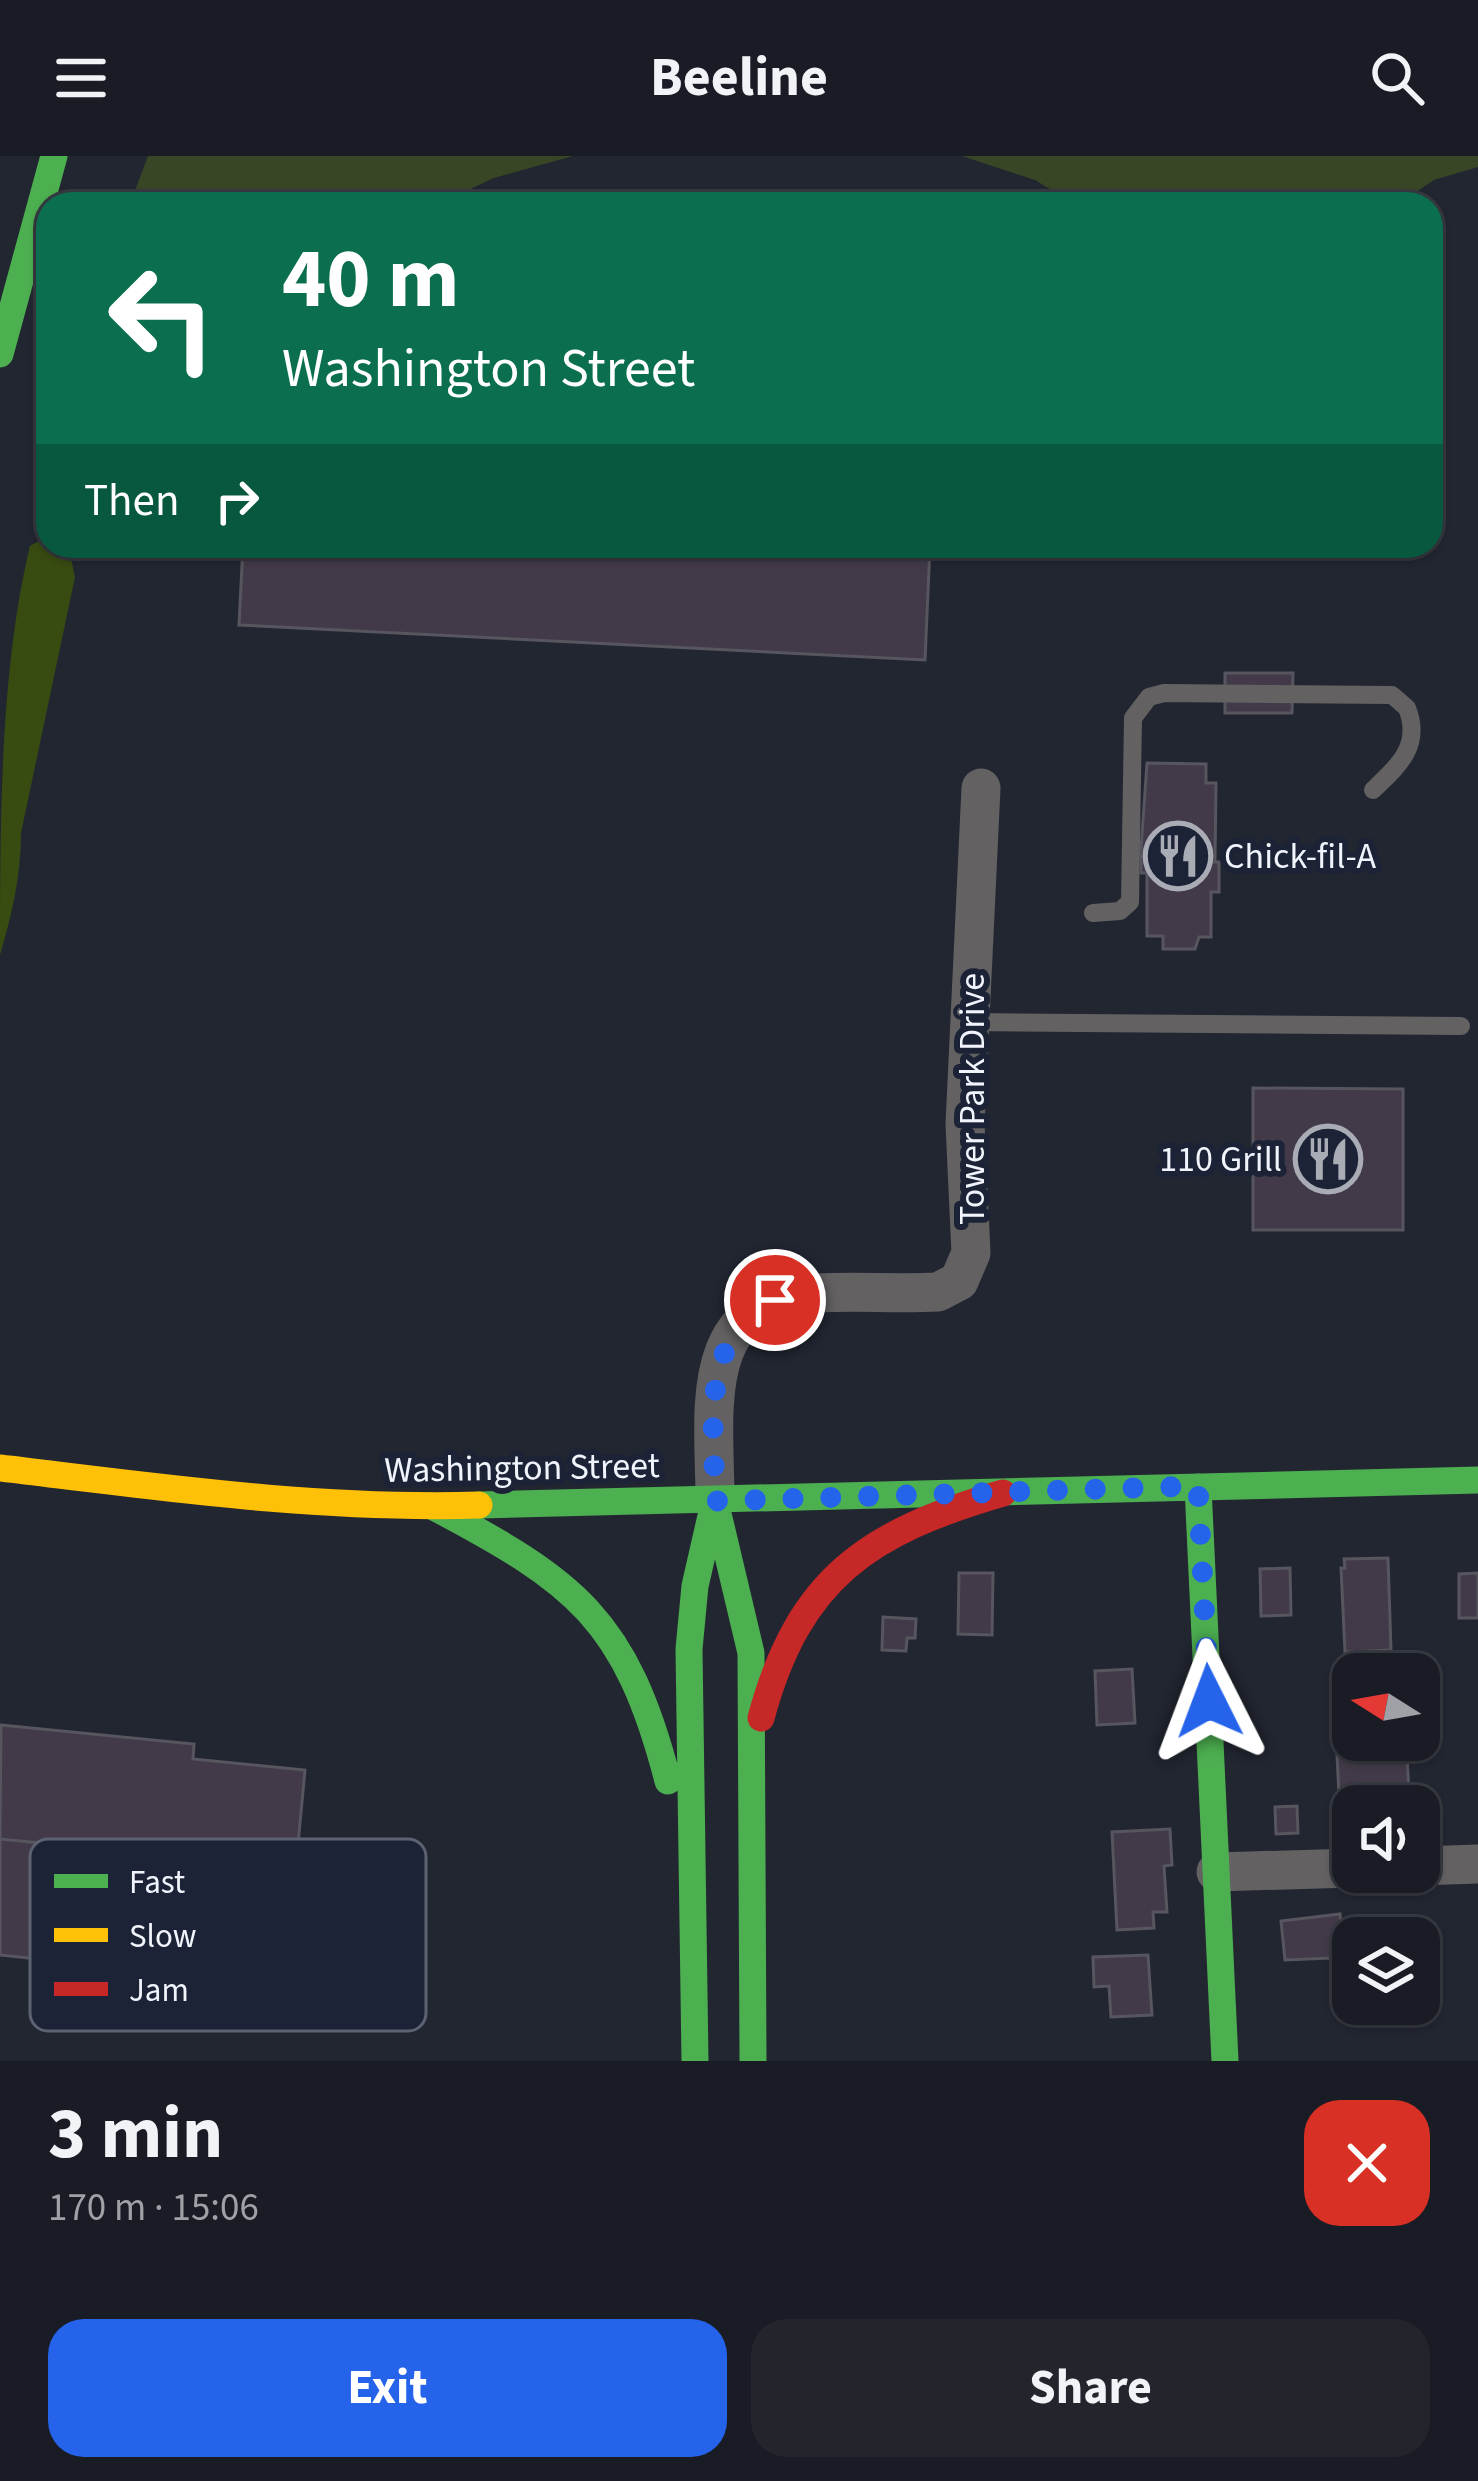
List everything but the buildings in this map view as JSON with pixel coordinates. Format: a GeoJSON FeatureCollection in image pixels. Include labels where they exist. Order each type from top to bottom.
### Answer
{"type":"FeatureCollection","features":[{"type":"Feature","properties":{"kind":"main road"},"geometry":{"type":"LineString","coordinates":[[45,192],[54,158]]}},
{"type":"Feature","properties":{"kind":"main road"},"geometry":{"type":"LineString","coordinates":[[0,354],[36,223]]}},
{"type":"Feature","properties":{"kind":"main road","name":"Washington Street"},"geometry":{"type":"LineString","coordinates":[[0,1468],[237,1497],[432,1506],[1478,1480]]}},
{"type":"Feature","properties":{"kind":"main road"},"geometry":{"type":"LineString","coordinates":[[1198,1486],[1225,2061]]}},
{"type":"Feature","properties":{"kind":"main road"},"geometry":{"type":"LineString","coordinates":[[753,1757],[764,1704],[780,1663],[799,1626],[834,1579],[894,1532],[940,1511],[1003,1493]]}},
{"type":"Feature","properties":{"kind":"main road"},"geometry":{"type":"LineString","coordinates":[[715,1501],[749,1640],[753,2061]]}},
{"type":"Feature","properties":{"kind":"main road"},"geometry":{"type":"LineString","coordinates":[[695,2061],[690,1630],[715,1501]]}},
{"type":"Feature","properties":{"kind":"main road"},"geometry":{"type":"LineString","coordinates":[[432,1506],[510,1546],[556,1577],[612,1635],[654,1725],[694,1915]]}},
{"type":"Feature","properties":{"kind":"street","name":"Tower Park Drive"},"geometry":{"type":"LineString","coordinates":[[715,1501],[716,1377],[725,1346],[744,1319],[758,1308],[794,1295],[938,1292],[952,1286],[968,1268],[965,1124],[981,788]]}},
{"type":"Feature","properties":{"kind":"street"},"geometry":{"type":"LineString","coordinates":[[1440,1865],[1478,1864]]}},
{"type":"Feature","properties":{"kind":"street"},"geometry":{"type":"LineString","coordinates":[[1216,1872],[1332,1869]]}},
{"type":"Feature","properties":{"kind":"lane"},"geometry":{"type":"LineString","coordinates":[[1093,913],[1120,911],[1130,902],[1133,718],[1149,697],[1164,693],[1391,695],[1408,708],[1411,744],[1401,763],[1373,790]]}},
{"type":"Feature","properties":{"kind":"lane"},"geometry":{"type":"LineString","coordinates":[[969,1022],[1461,1027]]}},
{"type":"Feature","properties":{"kind":"green space"},"geometry":{"type":"Polygon","coordinates":[[[148,156],[573,156],[494,178],[464,192],[134,192],[148,156]]]}},
{"type":"Feature","properties":{"kind":"green space"},"geometry":{"type":"Polygon","coordinates":[[[962,156],[1478,156],[1478,167],[1434,180],[1416,192],[1054,192],[1035,180],[962,156]]]}},
{"type":"Feature","properties":{"kind":"green space"},"geometry":{"type":"Polygon","coordinates":[[[36,543],[36,558],[71,558],[75,577],[0,955],[7,695],[30,546],[36,543]]]}},
{"type":"Feature","properties":{"kind":"traffic: fast"},"geometry":{"type":"LineString","coordinates":[[44,192],[54,156]]}},
{"type":"Feature","properties":{"kind":"traffic: fast"},"geometry":{"type":"LineString","coordinates":[[0,354],[36,222]]}},
{"type":"Feature","properties":{"kind":"traffic: fast"},"geometry":{"type":"LineString","coordinates":[[479,1505],[1478,1480]]}},
{"type":"Feature","properties":{"kind":"traffic: fast"},"geometry":{"type":"LineString","coordinates":[[1198,1487],[1225,2061]]}},
{"type":"Feature","properties":{"kind":"traffic: fast"},"geometry":{"type":"LineString","coordinates":[[715,1501],[751,1653],[753,2061]]}},
{"type":"Feature","properties":{"kind":"traffic: fast"},"geometry":{"type":"LineString","coordinates":[[432,1506],[524,1558],[588,1611],[634,1680],[668,1781]]}},
{"type":"Feature","properties":{"kind":"traffic: fast"},"geometry":{"type":"LineString","coordinates":[[695,2061],[689,1649],[695,1586],[711,1516]]}},
{"type":"Feature","properties":{"kind":"traffic: slow"},"geometry":{"type":"LineString","coordinates":[[0,1468],[299,1500],[479,1505]]}},
{"type":"Feature","properties":{"kind":"traffic: jam"},"geometry":{"type":"LineString","coordinates":[[761,1718],[796,1629],[846,1567],[914,1525],[1003,1493]]}},
{"type":"Feature","properties":{"kind":"place","name":"Chick-fil-A"},"geometry":{"type":"Point","coordinates":[1178,856]}},
{"type":"Feature","properties":{"kind":"place","name":"110 Grill"},"geometry":{"type":"Point","coordinates":[1328,1159]}},
{"type":"Feature","properties":{"kind":"route"},"geometry":{"type":"LineString","coordinates":[[775,1300],[744,1319],[719,1358],[715,1501],[1198,1486],[1209,1701]]}}]}
